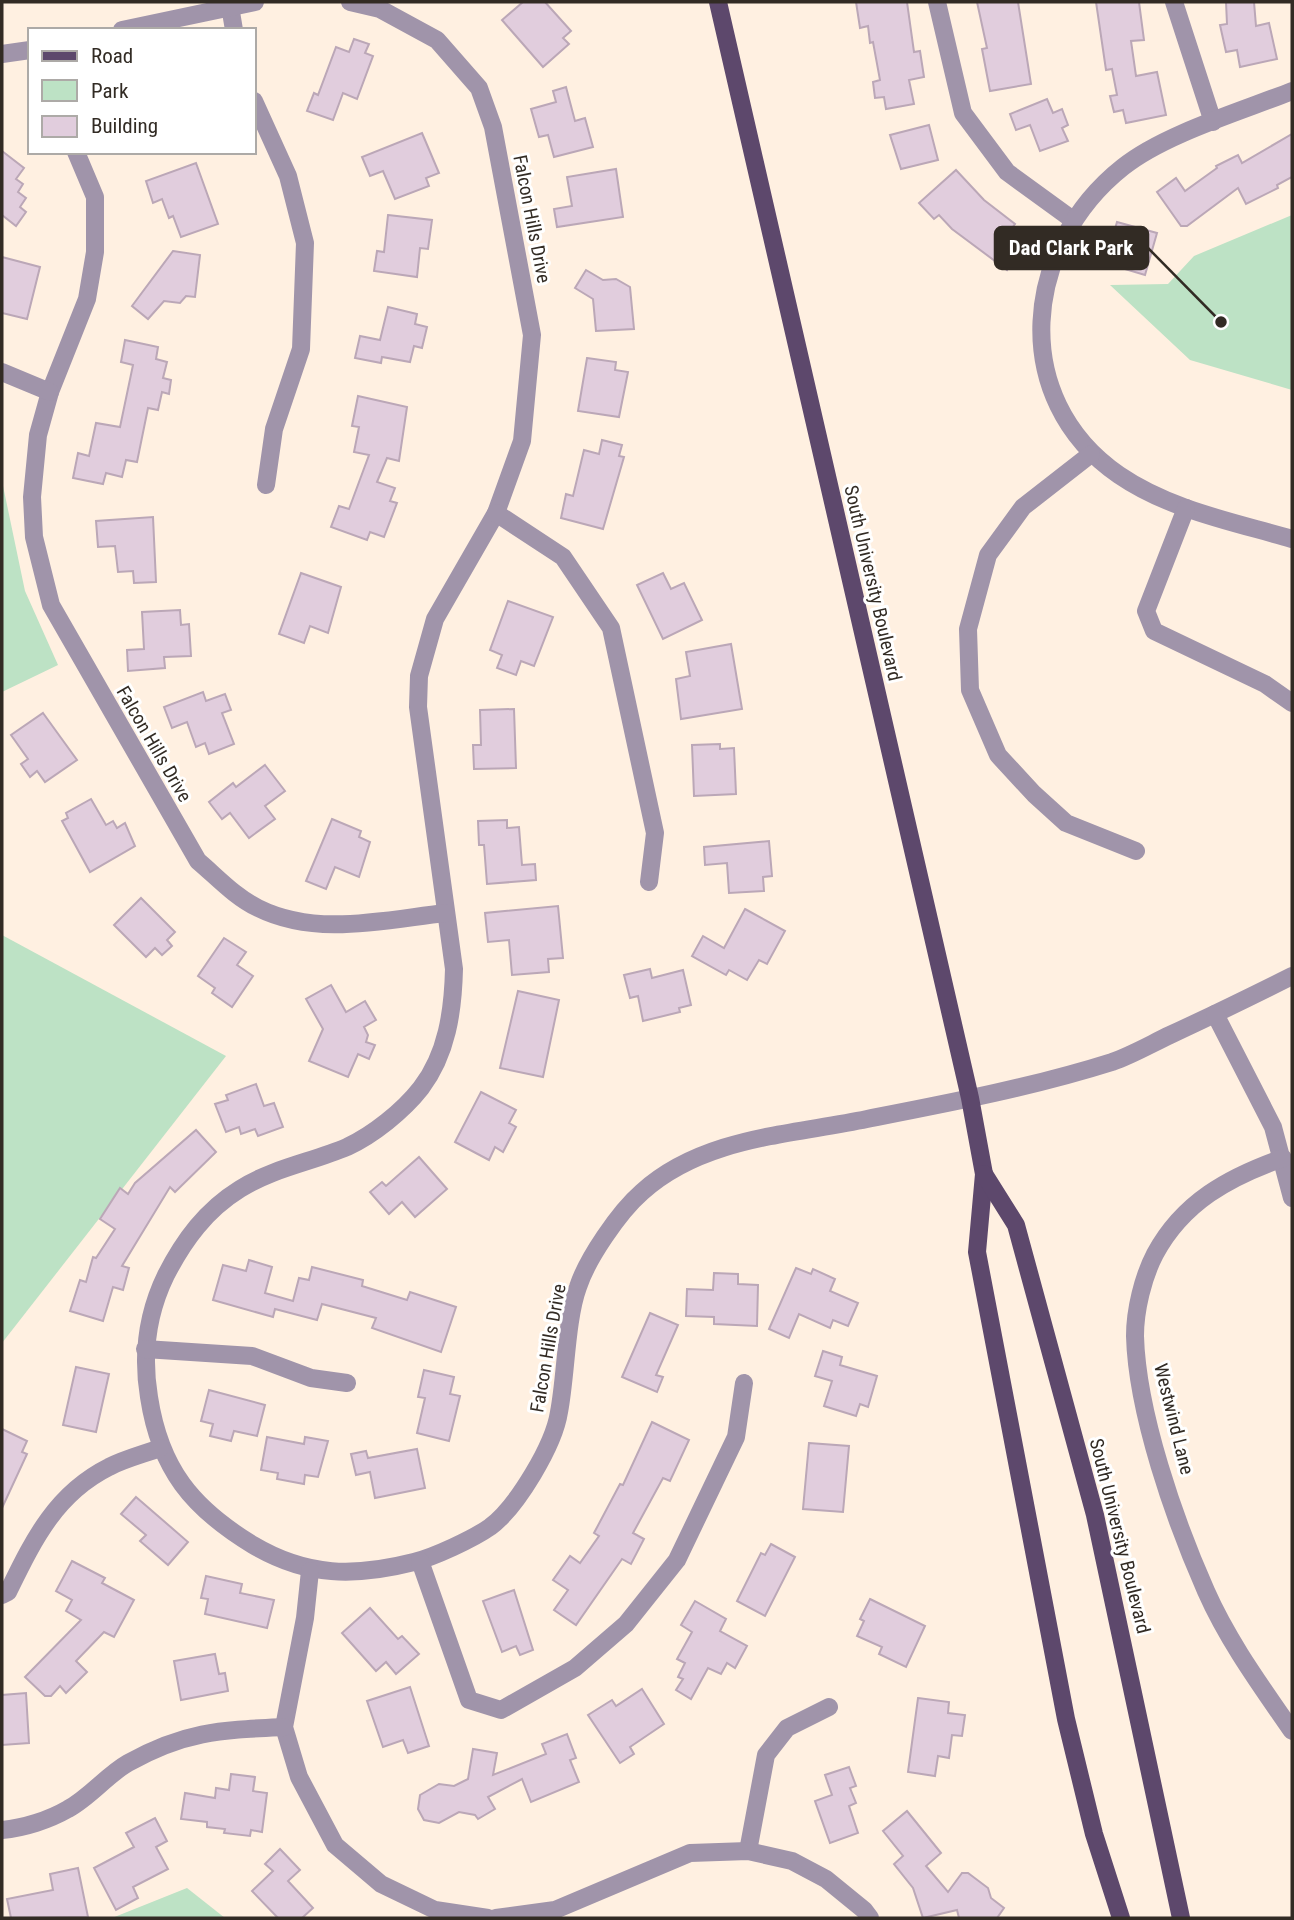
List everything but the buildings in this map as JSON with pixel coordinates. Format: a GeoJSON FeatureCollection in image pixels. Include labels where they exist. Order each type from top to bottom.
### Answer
{"type":"FeatureCollection","features":[{"type":"Feature","properties":{"kind":"main road","name":"South University Boulevard"},"geometry":{"type":"LineString","coordinates":[[718,2],[970,1098],[984,1174],[977,1252],[1066,1719],[1094,1834],[1121,1918]]}},
{"type":"Feature","properties":{"kind":"main road","name":"South University Boulevard"},"geometry":{"type":"LineString","coordinates":[[984,1174],[1016,1225],[1095,1515],[1181,1918]]}},
{"type":"Feature","properties":{"kind":"street"},"geometry":{"type":"LineString","coordinates":[[131,28],[255,2]]}},
{"type":"Feature","properties":{"kind":"street","name":"Falcon Hills Drive"},"geometry":{"type":"LineString","coordinates":[[351,2],[380,9],[437,40],[479,88],[493,127],[532,335],[522,441],[496,513],[435,619],[419,676],[418,707],[454,970],[453,1011],[440,1053],[421,1088],[383,1125],[348,1146],[292,1164],[240,1188],[196,1224],[157,1293],[145,1349],[147,1385],[160,1448],[187,1494],[220,1525],[267,1554],[310,1571],[376,1570],[420,1561],[492,1526],[536,1471],[558,1419],[577,1289],[597,1250],[637,1195],[677,1164],[717,1148],[970,1098],[1117,1060],[1292,976]]}},
{"type":"Feature","properties":{"kind":"street"},"geometry":{"type":"LineString","coordinates":[[937,2],[963,113],[1007,172],[1073,220]]}},
{"type":"Feature","properties":{"kind":"street"},"geometry":{"type":"LineString","coordinates":[[1174,2],[1213,122]]}},
{"type":"Feature","properties":{"kind":"street"},"geometry":{"type":"LineString","coordinates":[[230,6],[234,28]]}},
{"type":"Feature","properties":{"kind":"street"},"geometry":{"type":"LineString","coordinates":[[2,54],[28,50]]}},
{"type":"Feature","properties":{"kind":"street"},"geometry":{"type":"LineString","coordinates":[[1292,91],[1159,145],[1125,165],[1099,188],[1073,220],[1056,253],[1047,283],[1041,343],[1046,378],[1057,404],[1091,454],[1147,493],[1186,508],[1292,539]]}},
{"type":"Feature","properties":{"kind":"street"},"geometry":{"type":"LineString","coordinates":[[256,106],[288,176],[305,243],[301,349],[274,429],[266,485]]}},
{"type":"Feature","properties":{"kind":"street","name":"Falcon Hills Drive"},"geometry":{"type":"LineString","coordinates":[[77,154],[95,197],[95,252],[87,299],[50,392],[38,435],[32,498],[34,537],[51,605],[198,861],[258,908],[294,920],[341,925],[445,913]]}},
{"type":"Feature","properties":{"kind":"street"},"geometry":{"type":"LineString","coordinates":[[2,372],[50,392]]}},
{"type":"Feature","properties":{"kind":"street"},"geometry":{"type":"LineString","coordinates":[[1091,454],[1023,507],[988,555],[968,629],[971,690],[998,755],[1034,794],[1066,823],[1136,851]]}},
{"type":"Feature","properties":{"kind":"street"},"geometry":{"type":"LineString","coordinates":[[1186,508],[1146,611],[1154,631],[1265,684],[1292,703]]}},
{"type":"Feature","properties":{"kind":"street"},"geometry":{"type":"LineString","coordinates":[[496,513],[563,557],[611,628],[655,833],[649,883]]}},
{"type":"Feature","properties":{"kind":"street"},"geometry":{"type":"LineString","coordinates":[[1215,1014],[1273,1126],[1292,1198]]}},
{"type":"Feature","properties":{"kind":"street","name":"Westwind Lane"},"geometry":{"type":"LineString","coordinates":[[1283,1158],[1240,1174],[1204,1194],[1179,1219],[1155,1254],[1141,1291],[1135,1334],[1139,1374],[1153,1436],[1176,1513],[1206,1592],[1248,1667],[1292,1731]]}},
{"type":"Feature","properties":{"kind":"street"},"geometry":{"type":"LineString","coordinates":[[145,1349],[252,1356],[311,1378],[347,1383]]}},
{"type":"Feature","properties":{"kind":"street"},"geometry":{"type":"LineString","coordinates":[[420,1561],[469,1700],[501,1710],[575,1668],[626,1624],[677,1560],[736,1437],[744,1383]]}},
{"type":"Feature","properties":{"kind":"street"},"geometry":{"type":"LineString","coordinates":[[2,1595],[8,1592],[40,1529],[68,1496],[108,1467],[160,1448]]}},
{"type":"Feature","properties":{"kind":"street"},"geometry":{"type":"LineString","coordinates":[[310,1571],[306,1618],[284,1727],[299,1777],[334,1845],[381,1884],[435,1910],[488,1918]]}},
{"type":"Feature","properties":{"kind":"street"},"geometry":{"type":"LineString","coordinates":[[748,1851],[766,1755],[786,1728],[829,1707]]}},
{"type":"Feature","properties":{"kind":"street"},"geometry":{"type":"LineString","coordinates":[[2,1830],[19,1829],[69,1809],[126,1764],[167,1744],[211,1730],[284,1727]]}},
{"type":"Feature","properties":{"kind":"street"},"geometry":{"type":"LineString","coordinates":[[496,1918],[555,1910],[690,1853],[748,1851],[792,1861],[826,1880],[870,1918]]}},
{"type":"Feature","properties":{"kind":"green space"},"geometry":{"type":"Polygon","coordinates":[[[1292,215],[1292,390],[1190,360],[1110,285],[1168,284],[1194,256],[1292,215]]]}},
{"type":"Feature","properties":{"kind":"green space"},"geometry":{"type":"Polygon","coordinates":[[[2,481],[25,591],[58,665],[2,692],[2,481]]]}},
{"type":"Feature","properties":{"kind":"green space"},"geometry":{"type":"Polygon","coordinates":[[[2,935],[226,1056],[2,1343],[2,935]]]}},
{"type":"Feature","properties":{"kind":"green space"},"geometry":{"type":"Polygon","coordinates":[[[187,1888],[225,1918],[112,1918],[187,1888]]]}},
{"type":"Feature","properties":{"kind":"place","name":"Dad Clark Park"},"geometry":{"type":"Point","coordinates":[1221,322]}}]}
